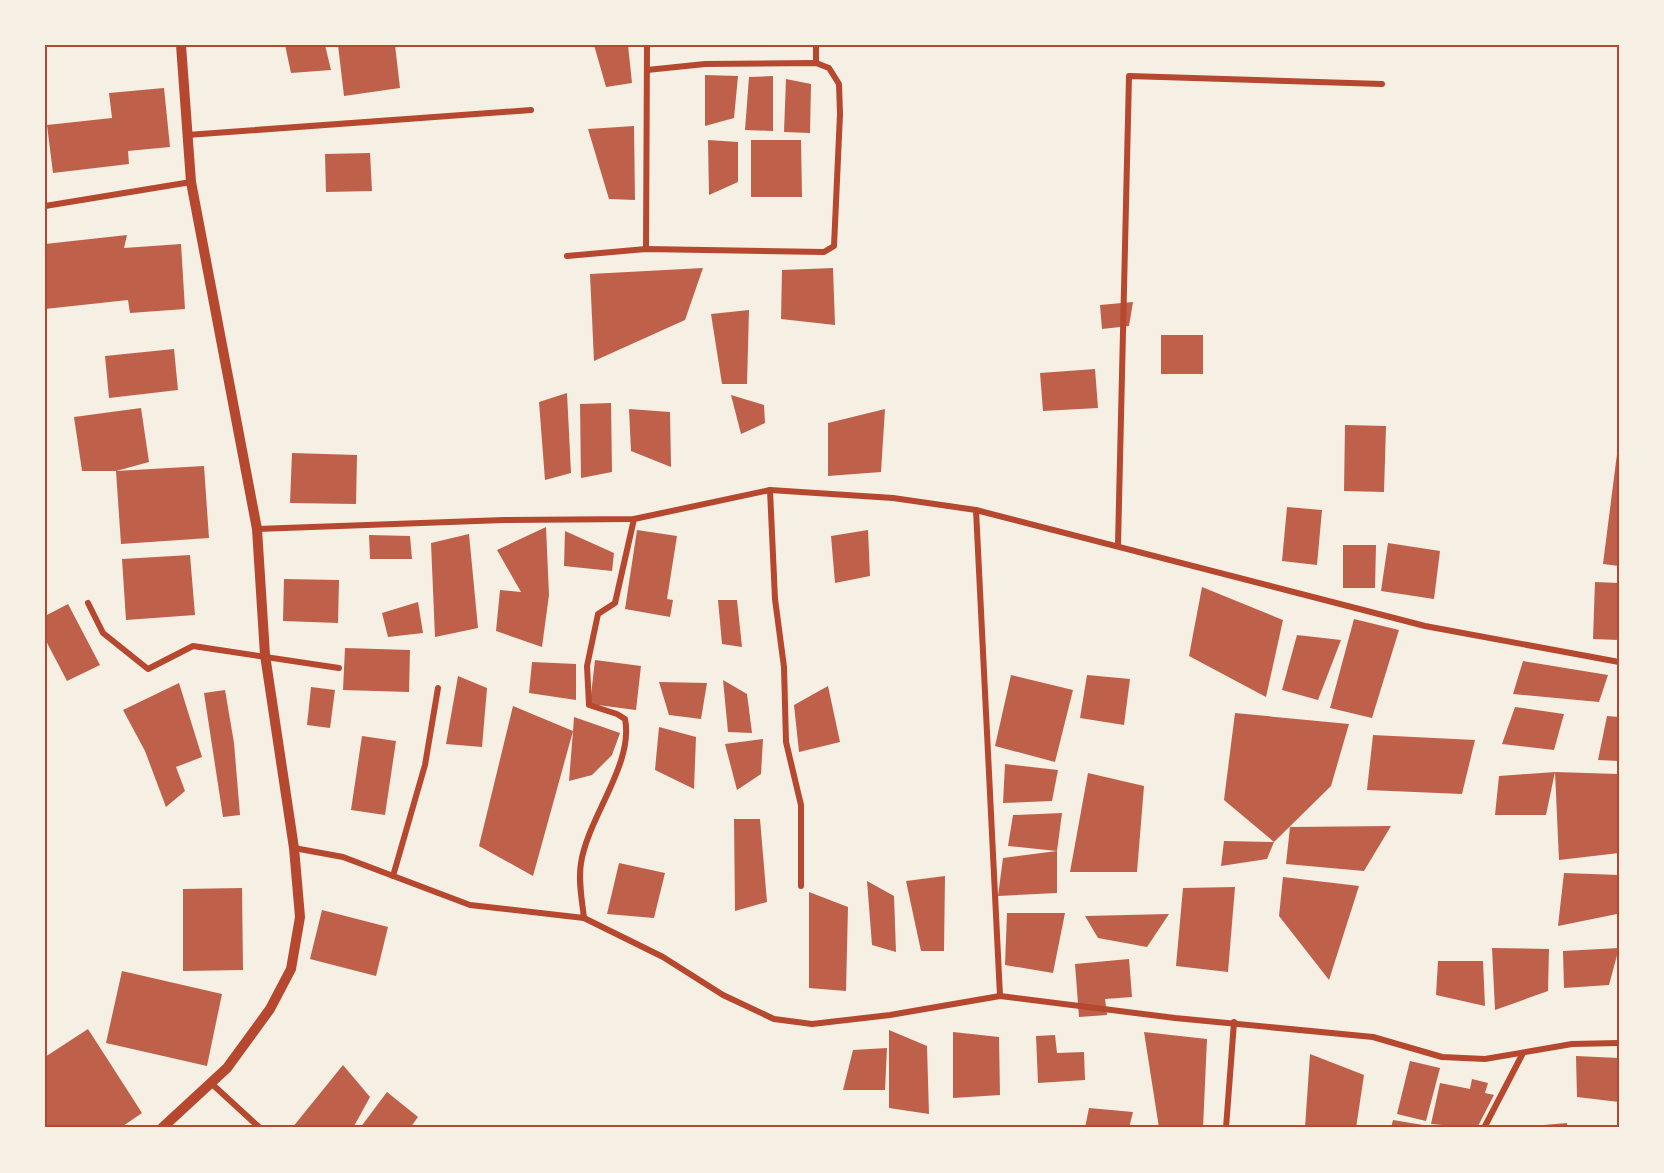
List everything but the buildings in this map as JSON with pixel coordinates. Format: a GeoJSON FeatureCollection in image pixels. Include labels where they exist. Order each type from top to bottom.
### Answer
{"type":"FeatureCollection","features":[{"type":"Feature","properties":{"kind":"street"},"geometry":{"type":"LineString","coordinates":[[162,1128],[227,1068],[270,1009],[291,969],[300,917],[294,848],[266,655],[257,530],[190,182],[181,45]]}},
{"type":"Feature","properties":{"kind":"street"},"geometry":{"type":"LineString","coordinates":[[646,249],[647,45]]}},
{"type":"Feature","properties":{"kind":"street"},"geometry":{"type":"LineString","coordinates":[[816,45],[816,63]]}},
{"type":"Feature","properties":{"kind":"street"},"geometry":{"type":"LineString","coordinates":[[567,256],[646,249],[824,252],[834,246],[840,114],[839,84],[830,68],[816,63],[705,64],[647,70]]}},
{"type":"Feature","properties":{"kind":"street"},"geometry":{"type":"LineString","coordinates":[[1118,545],[1129,76],[1382,84]]}},
{"type":"Feature","properties":{"kind":"street"},"geometry":{"type":"LineString","coordinates":[[188,135],[531,110]]}},
{"type":"Feature","properties":{"kind":"street"},"geometry":{"type":"LineString","coordinates":[[45,206],[190,182]]}},
{"type":"Feature","properties":{"kind":"street"},"geometry":{"type":"LineString","coordinates":[[257,530],[504,519],[634,519],[770,490],[893,498],[976,510],[1425,626],[1619,662]]}},
{"type":"Feature","properties":{"kind":"street"},"geometry":{"type":"LineString","coordinates":[[770,490],[775,600],[784,667],[786,742],[801,805],[801,886]]}},
{"type":"Feature","properties":{"kind":"street"},"geometry":{"type":"LineString","coordinates":[[976,510],[1000,996]]}},
{"type":"Feature","properties":{"kind":"street"},"geometry":{"type":"LineString","coordinates":[[584,918],[581,862],[597,812],[613,787],[627,730],[625,719],[589,705],[587,666],[598,614],[615,603],[634,519]]}},
{"type":"Feature","properties":{"kind":"street"},"geometry":{"type":"LineString","coordinates":[[88,603],[103,633],[148,669],[193,646],[266,655],[339,668]]}},
{"type":"Feature","properties":{"kind":"street"},"geometry":{"type":"LineString","coordinates":[[393,876],[425,765],[438,688]]}},
{"type":"Feature","properties":{"kind":"street"},"geometry":{"type":"LineString","coordinates":[[294,848],[343,857],[470,905],[584,918],[663,957],[723,995],[774,1019],[812,1024],[890,1015],[1000,996],[1175,1018],[1373,1037],[1442,1057],[1485,1059],[1572,1044],[1619,1043]]}},
{"type":"Feature","properties":{"kind":"street"},"geometry":{"type":"LineString","coordinates":[[1226,1128],[1234,1022]]}},
{"type":"Feature","properties":{"kind":"street"},"geometry":{"type":"LineString","coordinates":[[1484,1128],[1523,1053]]}},
{"type":"Feature","properties":{"kind":"street"},"geometry":{"type":"LineString","coordinates":[[212,1084],[260,1128]]}}]}
